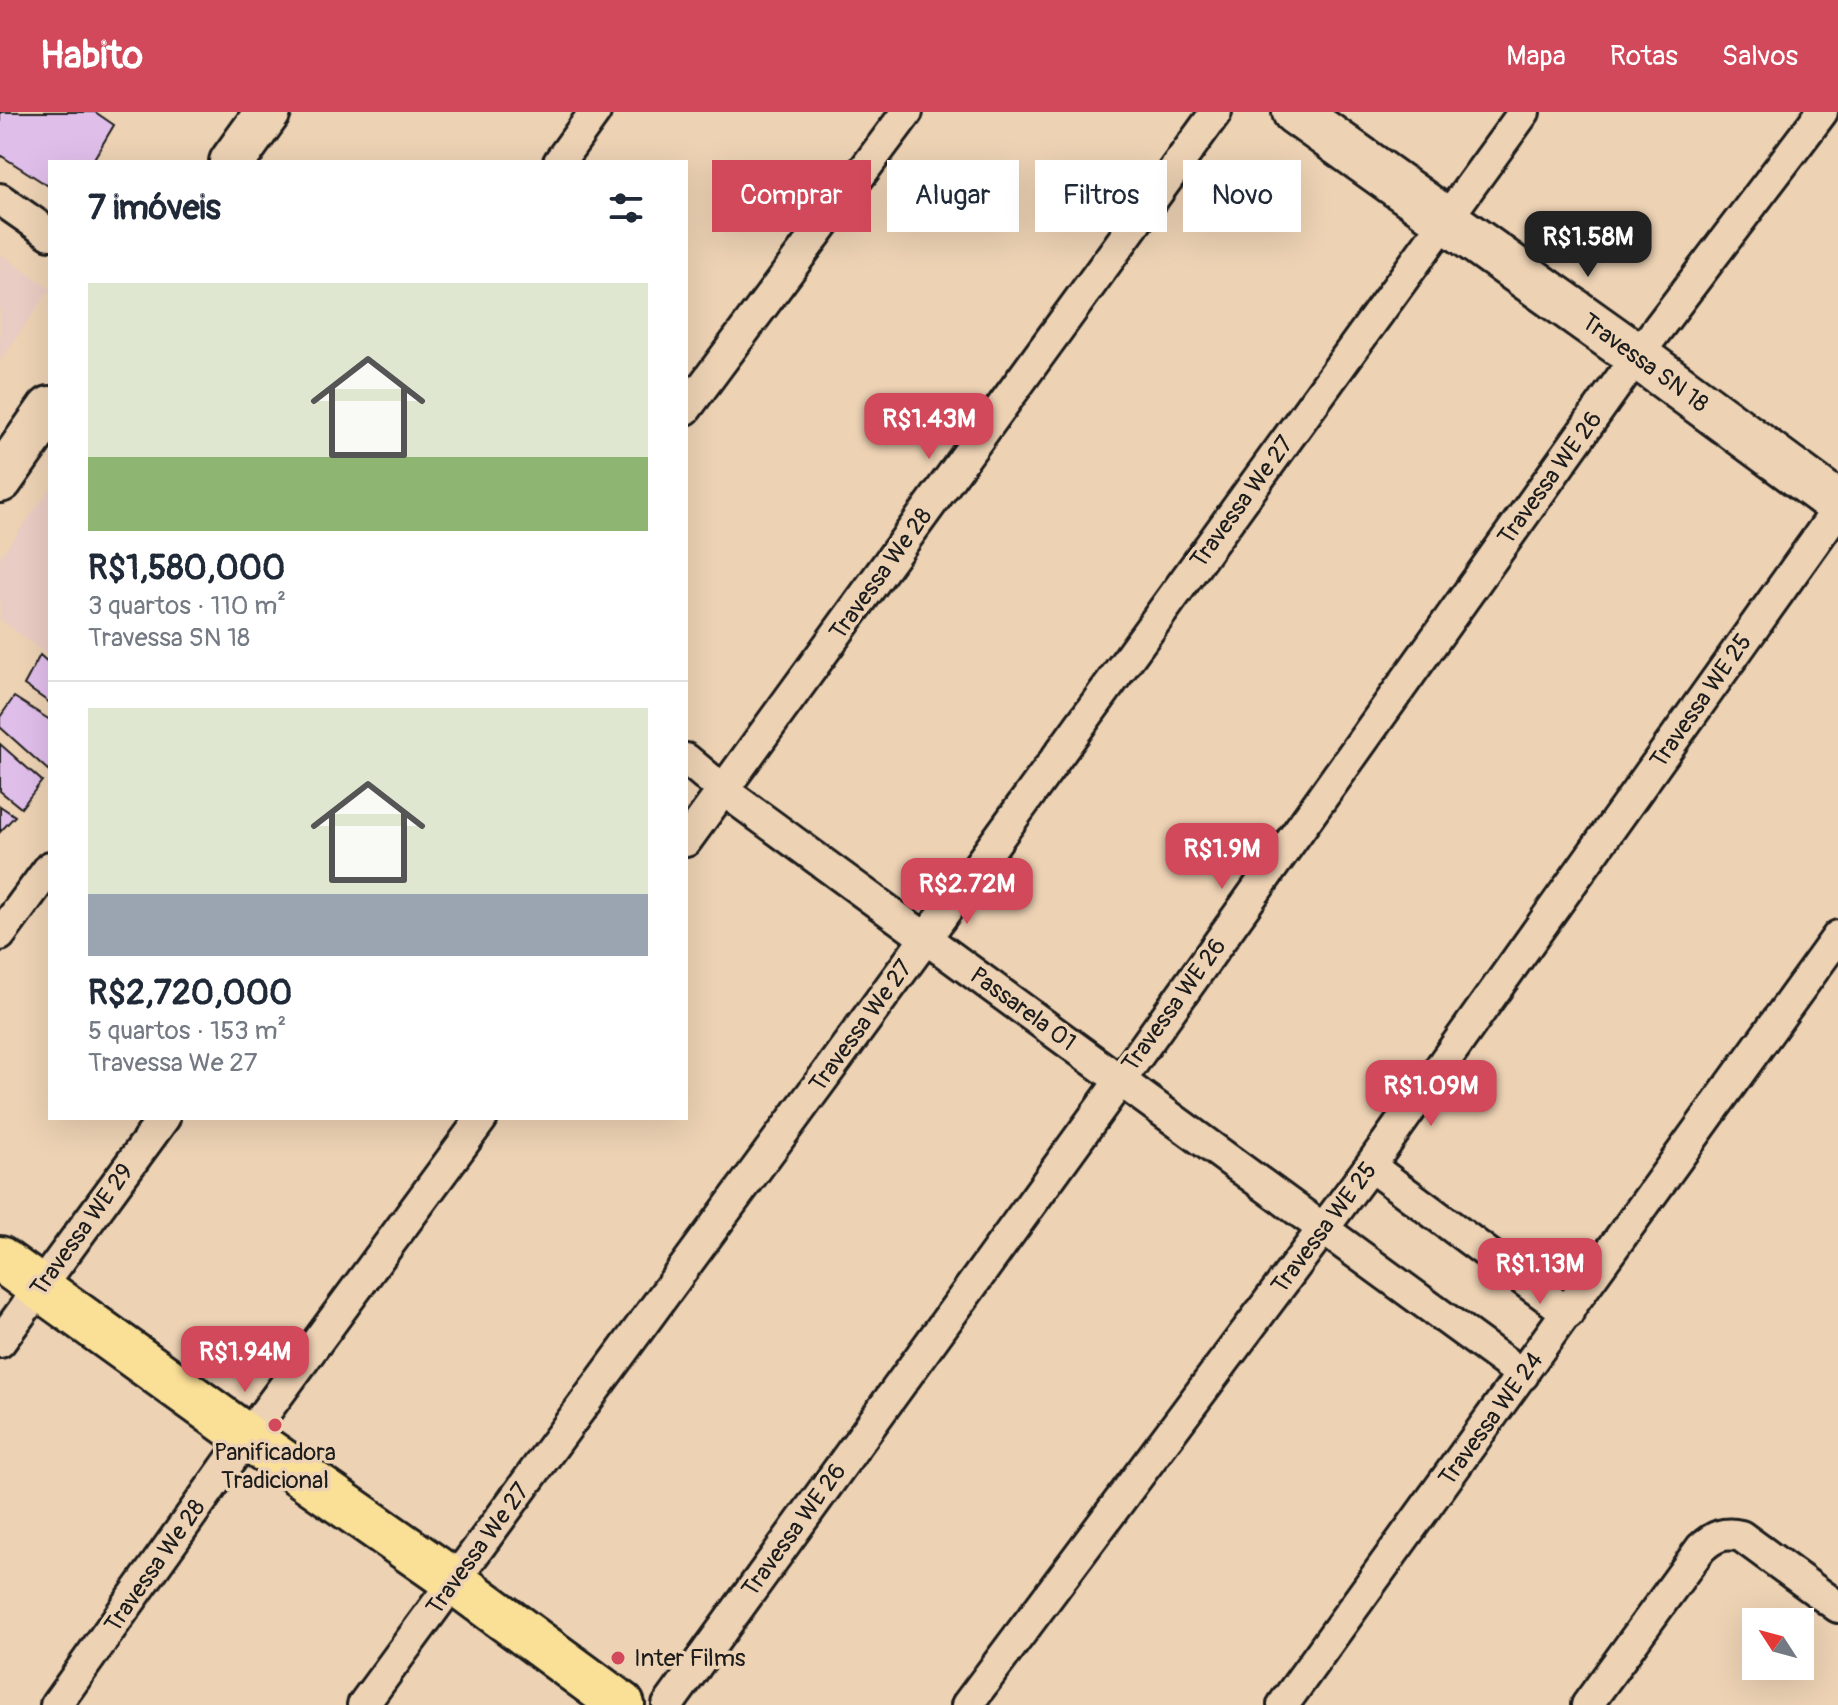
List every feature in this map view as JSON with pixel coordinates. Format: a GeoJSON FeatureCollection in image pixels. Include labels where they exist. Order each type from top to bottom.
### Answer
{"type":"FeatureCollection","features":[{"type":"Feature","properties":{"kind":"main road"},"geometry":{"type":"LineString","coordinates":[[0,1259],[455,1582],[622,1705]]}},
{"type":"Feature","properties":{"kind":"street"},"geometry":{"type":"LineString","coordinates":[[233,160],[268,112]]}},
{"type":"Feature","properties":{"kind":"street"},"geometry":{"type":"LineString","coordinates":[[560,160],[595,112]]}},
{"type":"Feature","properties":{"kind":"street"},"geometry":{"type":"LineString","coordinates":[[688,406],[907,112]]}},
{"type":"Feature","properties":{"kind":"street","name":"Travessa We 28"},"geometry":{"type":"LineString","coordinates":[[688,838],[1216,112]]}},
{"type":"Feature","properties":{"kind":"street","name":"Travessa SN 18"},"geometry":{"type":"LineString","coordinates":[[1295,112],[1637,356],[1838,507]]}},
{"type":"Feature","properties":{"kind":"street","name":"Travessa We 27"},"geometry":{"type":"LineString","coordinates":[[363,1705],[926,938],[1524,112]]}},
{"type":"Feature","properties":{"kind":"street","name":"Travessa WE 26"},"geometry":{"type":"LineString","coordinates":[[668,1705],[1120,1081],[1637,356],[1822,112]]}},
{"type":"Feature","properties":{"kind":"street"},"geometry":{"type":"LineString","coordinates":[[0,199],[48,233]]}},
{"type":"Feature","properties":{"kind":"street"},"geometry":{"type":"LineString","coordinates":[[0,480],[48,412]]}},
{"type":"Feature","properties":{"kind":"street","name":"Travessa WE 25"},"geometry":{"type":"LineString","coordinates":[[967,1705],[1370,1166],[1838,507]]}},
{"type":"Feature","properties":{"kind":"street","name":"Passarela 01"},"geometry":{"type":"LineString","coordinates":[[688,761],[723,790],[1523,1375]]}},
{"type":"Feature","properties":{"kind":"street"},"geometry":{"type":"LineString","coordinates":[[0,935],[48,870]]}},
{"type":"Feature","properties":{"kind":"street","name":"Travessa WE 24"},"geometry":{"type":"LineString","coordinates":[[1283,1705],[1838,936]]}},
{"type":"Feature","properties":{"kind":"street","name":"Travessa WE 29"},"geometry":{"type":"LineString","coordinates":[[0,1342],[163,1120]]}},
{"type":"Feature","properties":{"kind":"street","name":"Travessa We 28"},"geometry":{"type":"LineString","coordinates":[[56,1705],[247,1437],[481,1120]]}},
{"type":"Feature","properties":{"kind":"street"},"geometry":{"type":"LineString","coordinates":[[1370,1166],[1568,1313]]}},
{"type":"Feature","properties":{"kind":"street"},"geometry":{"type":"LineString","coordinates":[[1587,1705],[1701,1548],[1712,1538],[1728,1533],[1741,1536],[1838,1607]]}},
{"type":"Feature","properties":{"kind":"shaded area"},"geometry":{"type":"Polygon","coordinates":[[[0,254],[48,288],[48,292],[0,361],[0,254]]]}},
{"type":"Feature","properties":{"kind":"shaded area"},"geometry":{"type":"Polygon","coordinates":[[[48,492],[48,655],[0,619],[0,557],[48,492]]]}},
{"type":"Feature","properties":{"kind":"building"},"geometry":{"type":"Polygon","coordinates":[[[0,112],[95,112],[114,125],[93,160],[48,160],[48,186],[0,155],[0,112]]]}},
{"type":"Feature","properties":{"kind":"building"},"geometry":{"type":"Polygon","coordinates":[[[40,655],[48,662],[48,702],[24,685],[40,655]]]}},
{"type":"Feature","properties":{"kind":"building"},"geometry":{"type":"Polygon","coordinates":[[[14,697],[48,719],[48,770],[0,727],[0,717],[14,697]]]}},
{"type":"Feature","properties":{"kind":"building"},"geometry":{"type":"Polygon","coordinates":[[[0,744],[42,781],[21,808],[0,791],[0,744]]]}},
{"type":"Feature","properties":{"kind":"building"},"geometry":{"type":"Polygon","coordinates":[[[0,806],[15,816],[0,832],[0,806]]]}},
{"type":"Feature","properties":{"kind":"place","name":"Panificadora Tradicional"},"geometry":{"type":"Point","coordinates":[275,1425]}},
{"type":"Feature","properties":{"kind":"place","name":"Inter Films"},"geometry":{"type":"Point","coordinates":[618,1658]}}]}
